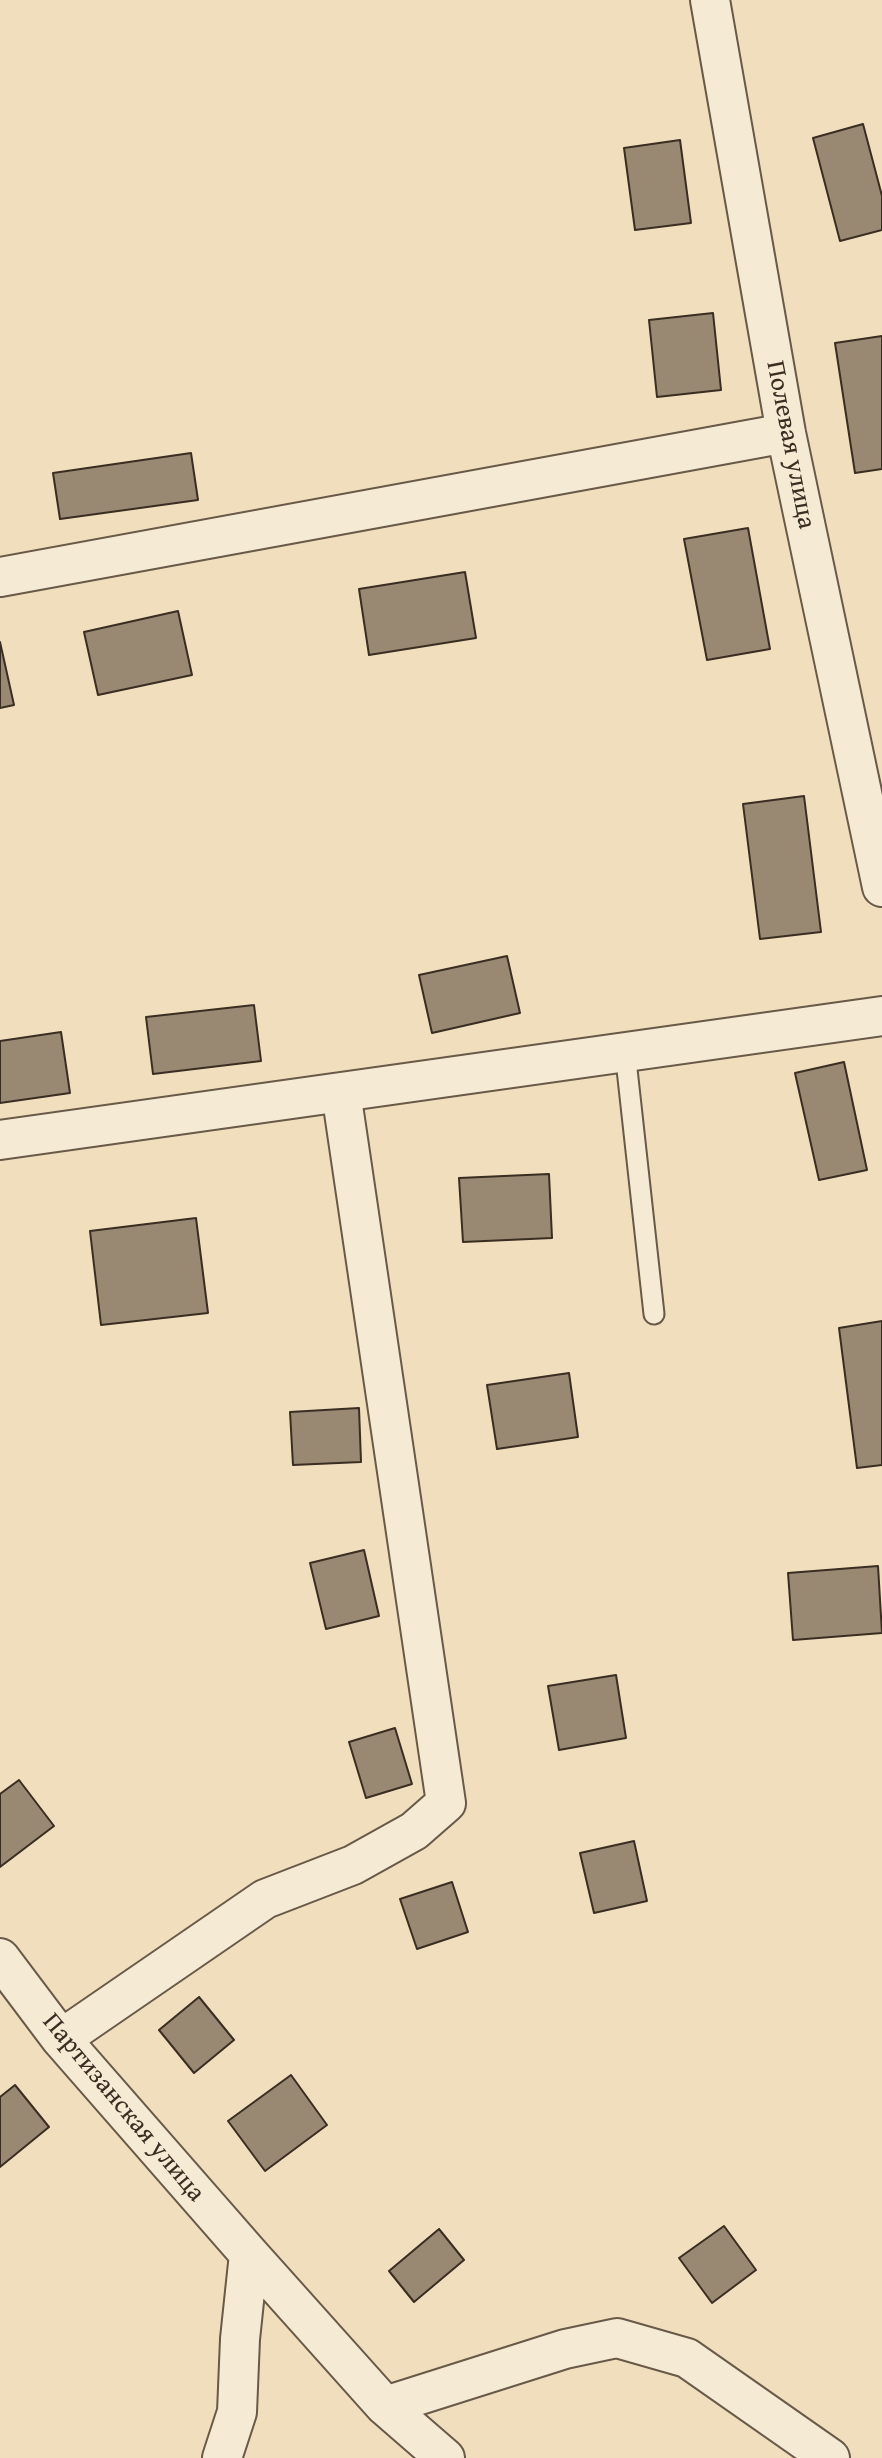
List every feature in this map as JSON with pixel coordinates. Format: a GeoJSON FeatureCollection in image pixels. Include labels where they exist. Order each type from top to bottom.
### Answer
{"type":"FeatureCollection","features":[{"type":"Feature","properties":{"kind":"street","name":"Полевая улица"},"geometry":{"type":"LineString","coordinates":[[710,0],[786,433],[882,887]]}},
{"type":"Feature","properties":{"kind":"street"},"geometry":{"type":"LineString","coordinates":[[0,577],[786,433]]}},
{"type":"Feature","properties":{"kind":"street"},"geometry":{"type":"LineString","coordinates":[[0,1140],[882,1016]]}},
{"type":"Feature","properties":{"kind":"street"},"geometry":{"type":"LineString","coordinates":[[61,2039],[265,1899],[353,1865],[414,1831],[446,1803],[341,1092]]}},
{"type":"Feature","properties":{"kind":"street","name":"Партизанская улица"},"geometry":{"type":"LineString","coordinates":[[0,1958],[61,2039],[249,2254],[385,2406],[445,2458]]}},
{"type":"Feature","properties":{"kind":"street"},"geometry":{"type":"LineString","coordinates":[[222,2458],[237,2412],[240,2339],[249,2254]]}},
{"type":"Feature","properties":{"kind":"street"},"geometry":{"type":"LineString","coordinates":[[385,2406],[565,2349],[617,2338],[687,2358],[830,2458]]}},
{"type":"Feature","properties":{"kind":"lane"},"geometry":{"type":"LineString","coordinates":[[625,1051],[653,1314]]}},
{"type":"Feature","properties":{"kind":"building"},"geometry":{"type":"Polygon","coordinates":[[[863,124],[882,196],[882,230],[840,241],[813,138],[863,124]]]}},
{"type":"Feature","properties":{"kind":"building"},"geometry":{"type":"Polygon","coordinates":[[[680,140],[691,223],[635,230],[624,148],[680,140]]]}},
{"type":"Feature","properties":{"kind":"building"},"geometry":{"type":"Polygon","coordinates":[[[713,313],[721,390],[657,397],[649,320],[713,313]]]}},
{"type":"Feature","properties":{"kind":"building"},"geometry":{"type":"Polygon","coordinates":[[[882,336],[882,469],[855,473],[835,343],[882,336]]]}},
{"type":"Feature","properties":{"kind":"building"},"geometry":{"type":"Polygon","coordinates":[[[191,453],[198,500],[60,519],[53,473],[191,453]]]}},
{"type":"Feature","properties":{"kind":"building"},"geometry":{"type":"Polygon","coordinates":[[[748,528],[770,649],[707,660],[684,539],[748,528]]]}},
{"type":"Feature","properties":{"kind":"building"},"geometry":{"type":"Polygon","coordinates":[[[465,572],[476,638],[369,655],[359,589],[465,572]]]}},
{"type":"Feature","properties":{"kind":"building"},"geometry":{"type":"Polygon","coordinates":[[[178,611],[192,675],[98,695],[84,632],[178,611]]]}},
{"type":"Feature","properties":{"kind":"building"},"geometry":{"type":"Polygon","coordinates":[[[0,642],[14,705],[0,708],[0,642]]]}},
{"type":"Feature","properties":{"kind":"building"},"geometry":{"type":"Polygon","coordinates":[[[804,796],[821,932],[760,939],[743,804],[804,796]]]}},
{"type":"Feature","properties":{"kind":"building"},"geometry":{"type":"Polygon","coordinates":[[[507,956],[520,1013],[432,1033],[419,975],[507,956]]]}},
{"type":"Feature","properties":{"kind":"building"},"geometry":{"type":"Polygon","coordinates":[[[254,1005],[261,1061],[153,1074],[146,1017],[254,1005]]]}},
{"type":"Feature","properties":{"kind":"building"},"geometry":{"type":"Polygon","coordinates":[[[61,1032],[70,1093],[0,1103],[0,1041],[61,1032]]]}},
{"type":"Feature","properties":{"kind":"building"},"geometry":{"type":"Polygon","coordinates":[[[844,1062],[867,1170],[819,1180],[795,1073],[844,1062]]]}},
{"type":"Feature","properties":{"kind":"building"},"geometry":{"type":"Polygon","coordinates":[[[549,1174],[552,1238],[463,1242],[459,1178],[549,1174]]]}},
{"type":"Feature","properties":{"kind":"building"},"geometry":{"type":"Polygon","coordinates":[[[196,1218],[208,1313],[101,1325],[90,1231],[196,1218]]]}},
{"type":"Feature","properties":{"kind":"building"},"geometry":{"type":"Polygon","coordinates":[[[882,1321],[882,1465],[857,1468],[839,1328],[882,1321]]]}},
{"type":"Feature","properties":{"kind":"building"},"geometry":{"type":"Polygon","coordinates":[[[569,1373],[578,1437],[497,1449],[487,1385],[569,1373]]]}},
{"type":"Feature","properties":{"kind":"building"},"geometry":{"type":"Polygon","coordinates":[[[359,1408],[361,1462],[293,1465],[290,1412],[359,1408]]]}},
{"type":"Feature","properties":{"kind":"building"},"geometry":{"type":"Polygon","coordinates":[[[364,1550],[379,1616],[326,1629],[310,1563],[364,1550]]]}},
{"type":"Feature","properties":{"kind":"building"},"geometry":{"type":"Polygon","coordinates":[[[878,1566],[882,1633],[793,1640],[788,1573],[878,1566]]]}},
{"type":"Feature","properties":{"kind":"building"},"geometry":{"type":"Polygon","coordinates":[[[616,1675],[626,1738],[559,1750],[548,1686],[616,1675]]]}},
{"type":"Feature","properties":{"kind":"building"},"geometry":{"type":"Polygon","coordinates":[[[395,1728],[412,1784],[366,1798],[349,1742],[395,1728]]]}},
{"type":"Feature","properties":{"kind":"building"},"geometry":{"type":"Polygon","coordinates":[[[19,1780],[54,1826],[0,1867],[0,1794],[19,1780]]]}},
{"type":"Feature","properties":{"kind":"building"},"geometry":{"type":"Polygon","coordinates":[[[634,1841],[647,1901],[594,1913],[580,1853],[634,1841]]]}},
{"type":"Feature","properties":{"kind":"building"},"geometry":{"type":"Polygon","coordinates":[[[452,1882],[468,1932],[417,1949],[400,1899],[452,1882]]]}},
{"type":"Feature","properties":{"kind":"building"},"geometry":{"type":"Polygon","coordinates":[[[199,1997],[234,2040],[194,2073],[159,2030],[199,1997]]]}},
{"type":"Feature","properties":{"kind":"building"},"geometry":{"type":"Polygon","coordinates":[[[291,2075],[327,2125],[265,2171],[228,2121],[291,2075]]]}},
{"type":"Feature","properties":{"kind":"building"},"geometry":{"type":"Polygon","coordinates":[[[15,2085],[49,2127],[0,2167],[0,2097],[15,2085]]]}},
{"type":"Feature","properties":{"kind":"building"},"geometry":{"type":"Polygon","coordinates":[[[724,2226],[756,2270],[712,2303],[679,2258],[724,2226]]]}},
{"type":"Feature","properties":{"kind":"building"},"geometry":{"type":"Polygon","coordinates":[[[439,2229],[464,2260],[414,2302],[389,2271],[439,2229]]]}}]}
